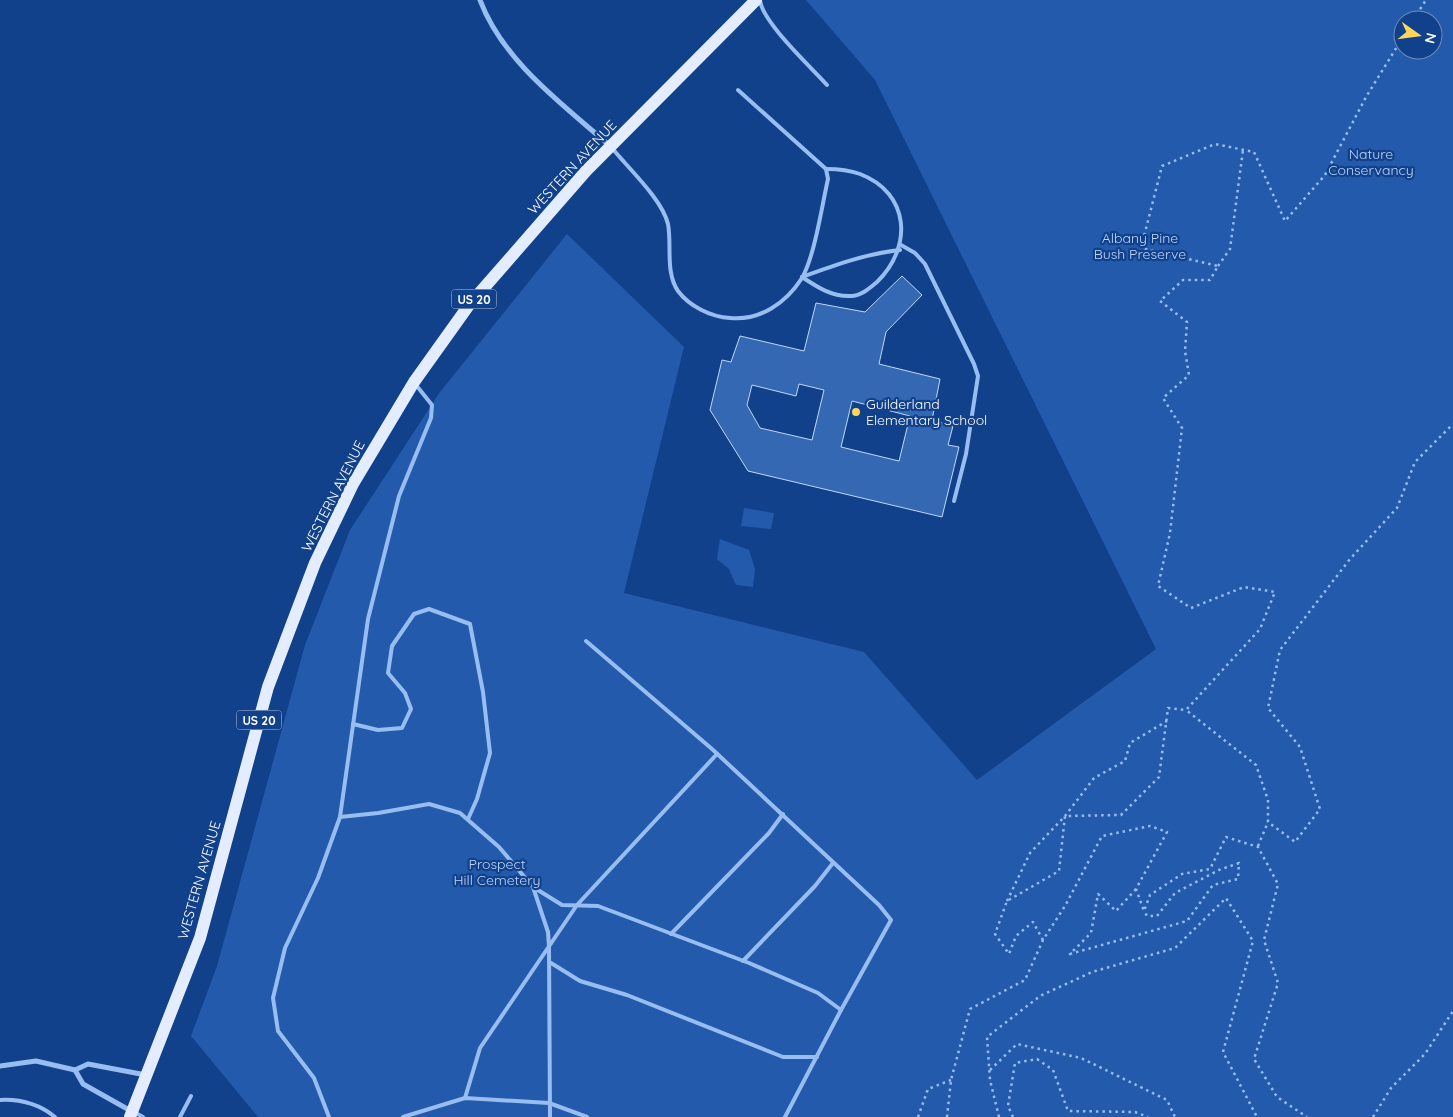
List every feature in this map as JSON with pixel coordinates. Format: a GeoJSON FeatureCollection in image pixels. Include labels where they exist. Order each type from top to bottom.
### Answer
{"type":"FeatureCollection","features":[{"type":"Feature","properties":{"kind":"main road","name":"WESTERN AVENUE"},"geometry":{"type":"LineString","coordinates":[[135,1115],[146,1075],[200,938],[268,687],[315,563],[353,484],[414,382],[469,305],[586,170],[758,0]]}},
{"type":"Feature","properties":{"kind":"street"},"geometry":{"type":"LineString","coordinates":[[480,0],[493,30],[540,85],[610,146]]}},
{"type":"Feature","properties":{"kind":"street"},"geometry":{"type":"LineString","coordinates":[[0,1066],[36,1061],[75,1070],[88,1064],[146,1075]]}},
{"type":"Feature","properties":{"kind":"street"},"geometry":{"type":"LineString","coordinates":[[75,1070],[82,1084],[135,1115]]}},
{"type":"Feature","properties":{"kind":"lane"},"geometry":{"type":"LineString","coordinates":[[758,0],[764,14],[775,29],[827,85]]}},
{"type":"Feature","properties":{"kind":"lane"},"geometry":{"type":"LineString","coordinates":[[738,90],[798,146],[826,168],[847,170],[861,174],[877,183],[893,198],[899,214],[902,234],[900,250],[892,265],[869,290],[852,296],[830,294],[802,277]]}},
{"type":"Feature","properties":{"kind":"lane"},"geometry":{"type":"LineString","coordinates":[[610,146],[660,208],[667,222],[671,273],[678,291],[699,309],[720,318],[739,319],[752,317],[774,308],[802,277],[811,250],[828,179],[826,168]]}},
{"type":"Feature","properties":{"kind":"lane"},"geometry":{"type":"LineString","coordinates":[[900,244],[915,253],[925,264],[974,364],[978,376],[966,454],[954,501]]}},
{"type":"Feature","properties":{"kind":"lane"},"geometry":{"type":"LineString","coordinates":[[802,277],[847,260],[875,253],[900,250]]}},
{"type":"Feature","properties":{"kind":"lane"},"geometry":{"type":"LineString","coordinates":[[329,1117],[314,1078],[278,1031],[273,998],[285,948],[318,878],[340,817],[372,600],[399,496],[431,418],[432,405],[414,382]]}},
{"type":"Feature","properties":{"kind":"lane"},"geometry":{"type":"LineString","coordinates":[[353,724],[378,730],[402,728],[412,709],[405,693],[388,673],[392,646],[414,614],[429,609],[470,624],[482,684],[490,753],[477,800],[468,819]]}},
{"type":"Feature","properties":{"kind":"lane"},"geometry":{"type":"LineString","coordinates":[[586,641],[784,814],[879,905],[891,920],[784,1117]]}},
{"type":"Feature","properties":{"kind":"lane"},"geometry":{"type":"LineString","coordinates":[[465,1098],[480,1048],[577,905],[717,754]]}},
{"type":"Feature","properties":{"kind":"lane"},"geometry":{"type":"LineString","coordinates":[[340,817],[378,813],[429,804],[460,813],[499,847],[533,886],[562,905],[598,906],[743,961],[818,993],[841,1010]]}},
{"type":"Feature","properties":{"kind":"lane"},"geometry":{"type":"LineString","coordinates":[[671,934],[769,833],[784,814]]}},
{"type":"Feature","properties":{"kind":"lane"},"geometry":{"type":"LineString","coordinates":[[743,961],[815,886],[833,863]]}},
{"type":"Feature","properties":{"kind":"lane"},"geometry":{"type":"LineString","coordinates":[[533,886],[548,932],[550,946],[550,1117]]}},
{"type":"Feature","properties":{"kind":"lane"},"geometry":{"type":"LineString","coordinates":[[550,963],[580,980],[628,995],[783,1057],[817,1057]]}},
{"type":"Feature","properties":{"kind":"lane"},"geometry":{"type":"LineString","coordinates":[[180,1117],[191,1096]]}},
{"type":"Feature","properties":{"kind":"lane"},"geometry":{"type":"LineString","coordinates":[[404,1117],[465,1098],[549,1103],[587,1117]]}},
{"type":"Feature","properties":{"kind":"lane"},"geometry":{"type":"LineString","coordinates":[[0,1100],[30,1103],[46,1109],[55,1117]]}},
{"type":"Feature","properties":{"kind":"path"},"geometry":{"type":"LineString","coordinates":[[1218,266],[1141,248],[1162,166],[1215,144],[1254,152],[1286,222],[1325,175],[1366,97],[1393,53]]}},
{"type":"Feature","properties":{"kind":"path"},"geometry":{"type":"LineString","coordinates":[[1186,710],[1260,629],[1275,592],[1244,587],[1191,608],[1158,586],[1170,533],[1182,428],[1163,398],[1189,375],[1185,351],[1187,322],[1160,300],[1183,280],[1210,280],[1230,249],[1244,150]]}},
{"type":"Feature","properties":{"kind":"path"},"geometry":{"type":"LineString","coordinates":[[1268,822],[1295,842],[1320,809],[1300,747],[1268,708],[1280,650],[1350,559],[1397,508],[1415,462],[1453,424]]}},
{"type":"Feature","properties":{"kind":"path"},"geometry":{"type":"LineString","coordinates":[[1065,816],[1121,815],[1158,777],[1168,708],[1186,710],[1256,765],[1268,800],[1268,822],[1258,847]]}},
{"type":"Feature","properties":{"kind":"path"},"geometry":{"type":"LineString","coordinates":[[1043,940],[1033,922],[1016,936],[1009,954],[995,934],[1007,902],[1030,853],[1065,816],[1094,778],[1124,761],[1130,743],[1167,721]]}},
{"type":"Feature","properties":{"kind":"path"},"geometry":{"type":"LineString","coordinates":[[1007,902],[1059,871],[1065,816]]}},
{"type":"Feature","properties":{"kind":"path"},"geometry":{"type":"LineString","coordinates":[[947,1117],[951,1080],[970,1009],[1025,980],[1043,940],[1066,906],[1102,836],[1150,826],[1167,832],[1136,889],[1116,911],[1098,894],[1090,933],[1070,954],[1187,921],[1213,885],[1238,879],[1239,863],[1219,870],[1175,893],[1157,916],[1146,916],[1136,889]]}},
{"type":"Feature","properties":{"kind":"path"},"geometry":{"type":"LineString","coordinates":[[1144,911],[1150,895],[1182,874],[1210,869],[1226,837],[1258,847],[1278,884],[1264,940],[1278,983],[1254,1060],[1277,1097],[1308,1117]]}},
{"type":"Feature","properties":{"kind":"path"},"geometry":{"type":"LineString","coordinates":[[999,1117],[989,1071],[986,1037],[1040,996],[1092,972],[1175,948],[1226,898],[1252,941],[1223,1052],[1257,1117]]}},
{"type":"Feature","properties":{"kind":"path"},"geometry":{"type":"LineString","coordinates":[[1374,1117],[1392,1088],[1425,1054],[1453,1011]]}},
{"type":"Feature","properties":{"kind":"path"},"geometry":{"type":"LineString","coordinates":[[989,1071],[998,1060],[1017,1044],[1047,1049],[1081,1058],[1167,1100],[1175,1117]]}},
{"type":"Feature","properties":{"kind":"path"},"geometry":{"type":"LineString","coordinates":[[1013,1117],[1008,1106],[1015,1063],[1036,1059],[1053,1070],[1068,1111],[1135,1112],[1148,1117]]}},
{"type":"Feature","properties":{"kind":"path"},"geometry":{"type":"LineString","coordinates":[[918,1117],[928,1088],[951,1080]]}},
{"type":"Feature","properties":{"kind":"green space"},"geometry":{"type":"Polygon","coordinates":[[[806,0],[1453,0],[1453,1117],[258,1117],[191,1036],[217,966],[305,645],[350,530],[440,392],[567,234],[684,347],[624,593],[864,652],[977,780],[1156,649],[875,80],[806,0]]]}},
{"type":"Feature","properties":{"kind":"green space"},"geometry":{"type":"Polygon","coordinates":[[[744,508],[774,513],[771,529],[741,526],[744,508]]]}},
{"type":"Feature","properties":{"kind":"green space"},"geometry":{"type":"Polygon","coordinates":[[[720,539],[749,550],[755,569],[753,587],[736,585],[729,569],[717,559],[720,539]]]}},
{"type":"Feature","properties":{"kind":"building","name":"Guilderland Elementary School"},"geometry":{"type":"Polygon","coordinates":[[[902,276],[922,295],[886,332],[879,364],[940,379],[932,420],[953,426],[948,445],[959,447],[942,517],[748,471],[710,410],[722,360],[731,362],[740,336],[804,351],[816,303],[865,312],[902,276]],[[799,384],[796,396],[752,385],[747,405],[760,428],[812,440],[824,390],[799,384]],[[852,401],[841,447],[899,461],[910,416],[852,401]]]}},
{"type":"Feature","properties":{"kind":"place","name":"Guilderland Elementary School"},"geometry":{"type":"Point","coordinates":[856,412]}},
{"type":"Feature","properties":{"kind":"park label","name":"Nature Conservancy"},"geometry":{"type":"Point","coordinates":[1371,162]}},
{"type":"Feature","properties":{"kind":"park label","name":"Albany Pine Bush Preserve"},"geometry":{"type":"Point","coordinates":[1140,246]}},
{"type":"Feature","properties":{"kind":"park label","name":"Prospect Hill Cemetery"},"geometry":{"type":"Point","coordinates":[497,872]}}]}
